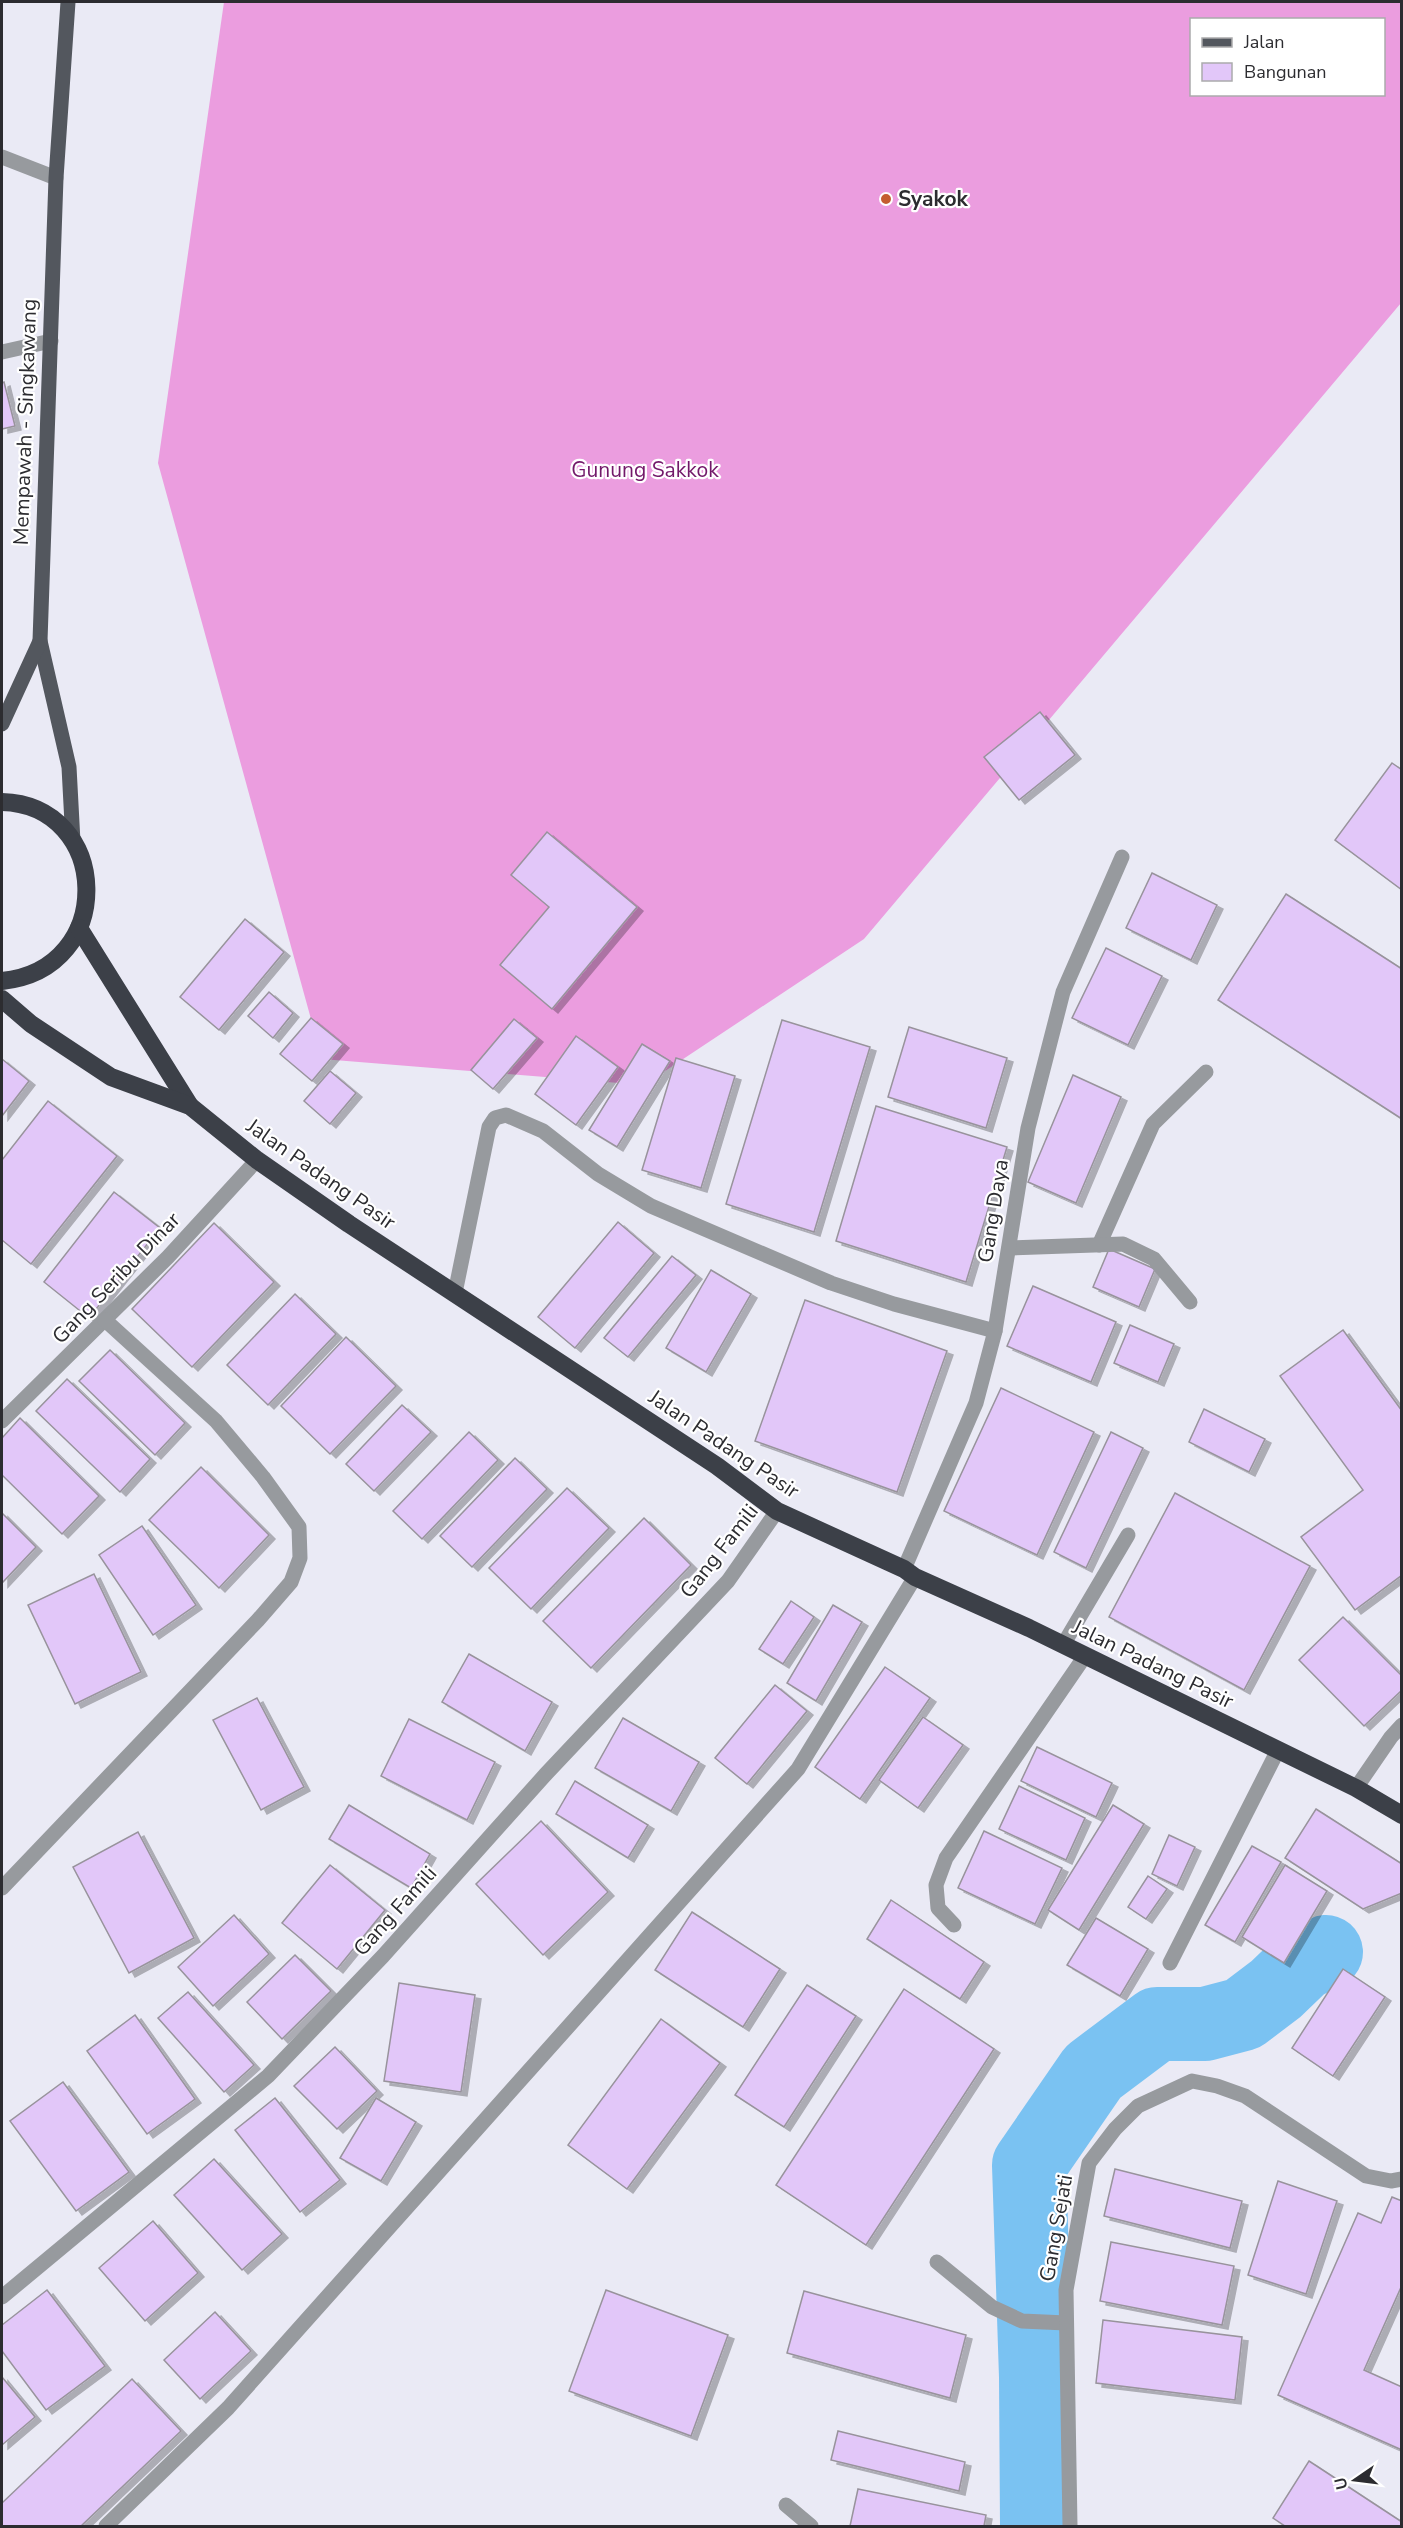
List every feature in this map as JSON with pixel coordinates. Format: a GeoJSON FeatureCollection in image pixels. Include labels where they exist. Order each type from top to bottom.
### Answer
{"type":"FeatureCollection","features":[{"type":"Feature","properties":{"kind":"highway"},"geometry":{"type":"LineString","coordinates":[[2,802],[12,802],[36,810],[57,823],[73,842],[86,875],[85,911],[79,928],[67,949],[49,966],[27,977],[2,981]]}},
{"type":"Feature","properties":{"kind":"highway"},"geometry":{"type":"LineString","coordinates":[[79,928],[190,1106]]}},
{"type":"Feature","properties":{"kind":"highway"},"geometry":{"type":"LineString","coordinates":[[2,999],[31,1024],[111,1077],[190,1106]]}},
{"type":"Feature","properties":{"kind":"highway","name":"Jalan Padang Pasir"},"geometry":{"type":"LineString","coordinates":[[190,1106],[257,1160],[349,1224],[707,1459],[777,1511],[1278,1750],[1356,1788],[1401,1815]]}},
{"type":"Feature","properties":{"kind":"main road","name":"Mempawah - Singkawang"},"geometry":{"type":"LineString","coordinates":[[68,2],[56,178],[40,641],[69,767],[73,842]]}},
{"type":"Feature","properties":{"kind":"main road"},"geometry":{"type":"LineString","coordinates":[[2,724],[40,641]]}},
{"type":"Feature","properties":{"kind":"street"},"geometry":{"type":"LineString","coordinates":[[2,158],[56,178]]}},
{"type":"Feature","properties":{"kind":"street"},"geometry":{"type":"LineString","coordinates":[[2,352],[51,341]]}},
{"type":"Feature","properties":{"kind":"street","name":"Gang Daya"},"geometry":{"type":"LineString","coordinates":[[106,2526],[228,2408],[798,1769],[910,1573],[976,1403],[995,1330],[1028,1128],[1063,992],[1122,857]]}},
{"type":"Feature","properties":{"kind":"street"},"geometry":{"type":"LineString","coordinates":[[1099,1245],[1153,1124],[1206,1072]]}},
{"type":"Feature","properties":{"kind":"street"},"geometry":{"type":"LineString","coordinates":[[455,1293],[489,1126],[495,1118],[506,1115],[543,1131],[598,1174],[651,1206],[693,1225],[831,1283],[894,1304],[995,1330]]}},
{"type":"Feature","properties":{"kind":"street","name":"Gang Seribu Dinar"},"geometry":{"type":"LineString","coordinates":[[2,1421],[168,1257],[257,1160]]}},
{"type":"Feature","properties":{"kind":"street"},"geometry":{"type":"LineString","coordinates":[[1009,1248],[1123,1244],[1154,1258],[1190,1302]]}},
{"type":"Feature","properties":{"kind":"street"},"geometry":{"type":"LineString","coordinates":[[2,1888],[258,1620],[291,1582],[300,1558],[299,1527],[263,1477],[216,1421],[105,1320]]}},
{"type":"Feature","properties":{"kind":"street","name":"Gang Famili"},"geometry":{"type":"LineString","coordinates":[[2,2297],[267,2076],[383,1956],[545,1775],[728,1581],[777,1511]]}},
{"type":"Feature","properties":{"kind":"street"},"geometry":{"type":"LineString","coordinates":[[1064,1646],[1128,1535]]}},
{"type":"Feature","properties":{"kind":"street"},"geometry":{"type":"LineString","coordinates":[[954,1925],[938,1908],[936,1886],[946,1858],[1085,1656]]}},
{"type":"Feature","properties":{"kind":"street"},"geometry":{"type":"LineString","coordinates":[[1356,1788],[1401,1725]]}},
{"type":"Feature","properties":{"kind":"street"},"geometry":{"type":"LineString","coordinates":[[1170,1963],[1278,1750]]}},
{"type":"Feature","properties":{"kind":"street","name":"Gang Sejati"},"geometry":{"type":"LineString","coordinates":[[1070,2526],[1059,2323],[1089,2163],[1115,2129],[1138,2106],[1192,2081],[1217,2086],[1245,2096],[1366,2176],[1391,2181],[1401,2179]]}},
{"type":"Feature","properties":{"kind":"street"},"geometry":{"type":"LineString","coordinates":[[937,2262],[992,2307],[1022,2321],[1059,2323]]}},
{"type":"Feature","properties":{"kind":"street"},"geometry":{"type":"LineString","coordinates":[[786,2505],[811,2526]]}},
{"type":"Feature","properties":{"kind":"green space","name":"Gunung Sakkok"},"geometry":{"type":"Polygon","coordinates":[[[224,2],[1401,2],[1401,303],[864,939],[644,1085],[322,1059],[158,463],[224,2]]]}},
{"type":"Feature","properties":{"kind":"building"},"geometry":{"type":"Polygon","coordinates":[[[4,382],[15,426],[2,429],[2,383],[4,382]]]}},
{"type":"Feature","properties":{"kind":"building"},"geometry":{"type":"Polygon","coordinates":[[[1040,712],[1075,755],[1019,800],[984,757],[1040,712]]]}},
{"type":"Feature","properties":{"kind":"building"},"geometry":{"type":"Polygon","coordinates":[[[1392,763],[1402,770],[1402,890],[1335,840],[1392,763]]]}},
{"type":"Feature","properties":{"kind":"building"},"geometry":{"type":"Polygon","coordinates":[[[547,832],[637,907],[552,1009],[500,965],[549,907],[511,875],[547,832]]]}},
{"type":"Feature","properties":{"kind":"building"},"geometry":{"type":"Polygon","coordinates":[[[1152,873],[1217,905],[1191,960],[1126,928],[1152,873]]]}},
{"type":"Feature","properties":{"kind":"building"},"geometry":{"type":"Polygon","coordinates":[[[1286,894],[1402,969],[1402,1119],[1218,1000],[1286,894]]]}},
{"type":"Feature","properties":{"kind":"building"},"geometry":{"type":"Polygon","coordinates":[[[245,919],[284,952],[219,1030],[180,997],[245,919]]]}},
{"type":"Feature","properties":{"kind":"building"},"geometry":{"type":"Polygon","coordinates":[[[1106,948],[1162,976],[1128,1045],[1072,1018],[1106,948]]]}},
{"type":"Feature","properties":{"kind":"building"},"geometry":{"type":"Polygon","coordinates":[[[269,992],[293,1013],[273,1038],[248,1016],[269,992]]]}},
{"type":"Feature","properties":{"kind":"building"},"geometry":{"type":"Polygon","coordinates":[[[311,1018],[343,1044],[312,1081],[280,1054],[311,1018]]]}},
{"type":"Feature","properties":{"kind":"building"},"geometry":{"type":"Polygon","coordinates":[[[514,1019],[537,1038],[493,1089],[471,1070],[514,1019]]]}},
{"type":"Feature","properties":{"kind":"building"},"geometry":{"type":"Polygon","coordinates":[[[782,1020],[870,1047],[814,1232],[726,1204],[782,1020]]]}},
{"type":"Feature","properties":{"kind":"building"},"geometry":{"type":"Polygon","coordinates":[[[909,1027],[1007,1058],[986,1128],[888,1097],[909,1027]]]}},
{"type":"Feature","properties":{"kind":"building"},"geometry":{"type":"Polygon","coordinates":[[[576,1036],[618,1067],[576,1125],[535,1094],[576,1036]]]}},
{"type":"Feature","properties":{"kind":"building"},"geometry":{"type":"Polygon","coordinates":[[[642,1044],[670,1061],[617,1147],[589,1130],[642,1044]]]}},
{"type":"Feature","properties":{"kind":"building"},"geometry":{"type":"Polygon","coordinates":[[[676,1058],[735,1076],[701,1188],[642,1170],[676,1058]]]}},
{"type":"Feature","properties":{"kind":"building"},"geometry":{"type":"Polygon","coordinates":[[[2,1059],[29,1081],[2,1116],[2,1059]]]}},
{"type":"Feature","properties":{"kind":"building"},"geometry":{"type":"Polygon","coordinates":[[[330,1071],[356,1093],[330,1124],[304,1101],[330,1071]]]}},
{"type":"Feature","properties":{"kind":"building"},"geometry":{"type":"Polygon","coordinates":[[[1073,1075],[1121,1097],[1076,1203],[1028,1182],[1073,1075]]]}},
{"type":"Feature","properties":{"kind":"building"},"geometry":{"type":"Polygon","coordinates":[[[48,1101],[117,1156],[31,1264],[2,1240],[2,1160],[48,1101]]]}},
{"type":"Feature","properties":{"kind":"building"},"geometry":{"type":"Polygon","coordinates":[[[876,1106],[1007,1147],[966,1282],[836,1241],[876,1106]]]}},
{"type":"Feature","properties":{"kind":"building"},"geometry":{"type":"Polygon","coordinates":[[[114,1192],[160,1228],[89,1318],[44,1282],[114,1192]]]}},
{"type":"Feature","properties":{"kind":"building"},"geometry":{"type":"Polygon","coordinates":[[[618,1222],[654,1253],[575,1348],[538,1317],[618,1222]]]}},
{"type":"Feature","properties":{"kind":"building"},"geometry":{"type":"Polygon","coordinates":[[[214,1223],[274,1282],[192,1367],[132,1309],[214,1223]]]}},
{"type":"Feature","properties":{"kind":"building"},"geometry":{"type":"Polygon","coordinates":[[[1109,1249],[1155,1269],[1139,1307],[1093,1287],[1109,1249]]]}},
{"type":"Feature","properties":{"kind":"building"},"geometry":{"type":"Polygon","coordinates":[[[672,1256],[696,1275],[628,1357],[604,1338],[672,1256]]]}},
{"type":"Feature","properties":{"kind":"building"},"geometry":{"type":"Polygon","coordinates":[[[711,1270],[751,1294],[706,1372],[666,1348],[711,1270]]]}},
{"type":"Feature","properties":{"kind":"building"},"geometry":{"type":"Polygon","coordinates":[[[1033,1286],[1116,1322],[1091,1382],[1007,1346],[1033,1286]]]}},
{"type":"Feature","properties":{"kind":"building"},"geometry":{"type":"Polygon","coordinates":[[[295,1294],[336,1334],[268,1405],[227,1365],[295,1294]]]}},
{"type":"Feature","properties":{"kind":"building"},"geometry":{"type":"Polygon","coordinates":[[[805,1300],[947,1351],[897,1492],[755,1441],[805,1300]]]}},
{"type":"Feature","properties":{"kind":"building"},"geometry":{"type":"Polygon","coordinates":[[[1130,1325],[1174,1344],[1158,1382],[1114,1363],[1130,1325]]]}},
{"type":"Feature","properties":{"kind":"building"},"geometry":{"type":"Polygon","coordinates":[[[1343,1330],[1402,1411],[1402,1575],[1355,1610],[1301,1537],[1363,1490],[1280,1376],[1343,1330]]]}},
{"type":"Feature","properties":{"kind":"building"},"geometry":{"type":"Polygon","coordinates":[[[346,1337],[396,1386],[330,1454],[281,1406],[346,1337]]]}},
{"type":"Feature","properties":{"kind":"building"},"geometry":{"type":"Polygon","coordinates":[[[110,1350],[185,1423],[155,1455],[79,1381],[110,1350]]]}},
{"type":"Feature","properties":{"kind":"building"},"geometry":{"type":"Polygon","coordinates":[[[67,1379],[150,1459],[120,1492],[36,1411],[67,1379]]]}},
{"type":"Feature","properties":{"kind":"building"},"geometry":{"type":"Polygon","coordinates":[[[1001,1388],[1094,1432],[1037,1555],[944,1511],[1001,1388]]]}},
{"type":"Feature","properties":{"kind":"building"},"geometry":{"type":"Polygon","coordinates":[[[402,1405],[431,1432],[374,1491],[346,1464],[402,1405]]]}},
{"type":"Feature","properties":{"kind":"building"},"geometry":{"type":"Polygon","coordinates":[[[1204,1409],[1265,1439],[1249,1472],[1189,1442],[1204,1409]]]}},
{"type":"Feature","properties":{"kind":"building"},"geometry":{"type":"Polygon","coordinates":[[[20,1418],[99,1496],[62,1534],[2,1475],[2,1438],[20,1418]]]}},
{"type":"Feature","properties":{"kind":"building"},"geometry":{"type":"Polygon","coordinates":[[[469,1432],[498,1460],[422,1539],[393,1511],[469,1432]]]}},
{"type":"Feature","properties":{"kind":"building"},"geometry":{"type":"Polygon","coordinates":[[[1111,1432],[1143,1448],[1086,1568],[1054,1552],[1111,1432]]]}},
{"type":"Feature","properties":{"kind":"building"},"geometry":{"type":"Polygon","coordinates":[[[515,1458],[547,1489],[472,1567],[440,1536],[515,1458]]]}},
{"type":"Feature","properties":{"kind":"building"},"geometry":{"type":"Polygon","coordinates":[[[201,1467],[269,1535],[219,1588],[149,1520],[201,1467]]]}},
{"type":"Feature","properties":{"kind":"building"},"geometry":{"type":"Polygon","coordinates":[[[567,1488],[609,1528],[531,1609],[489,1568],[567,1488]]]}},
{"type":"Feature","properties":{"kind":"building"},"geometry":{"type":"Polygon","coordinates":[[[1175,1493],[1310,1566],[1244,1690],[1109,1617],[1175,1493]]]}},
{"type":"Feature","properties":{"kind":"building"},"geometry":{"type":"Polygon","coordinates":[[[2,1513],[36,1547],[2,1583],[2,1513]]]}},
{"type":"Feature","properties":{"kind":"building"},"geometry":{"type":"Polygon","coordinates":[[[644,1518],[691,1565],[591,1668],[543,1621],[644,1518]]]}},
{"type":"Feature","properties":{"kind":"building"},"geometry":{"type":"Polygon","coordinates":[[[142,1526],[196,1605],[153,1635],[99,1555],[142,1526]]]}},
{"type":"Feature","properties":{"kind":"building"},"geometry":{"type":"Polygon","coordinates":[[[94,1574],[141,1672],[75,1704],[28,1605],[94,1574]]]}},
{"type":"Feature","properties":{"kind":"building"},"geometry":{"type":"Polygon","coordinates":[[[791,1601],[814,1617],[783,1664],[759,1649],[791,1601]]]}},
{"type":"Feature","properties":{"kind":"building"},"geometry":{"type":"Polygon","coordinates":[[[833,1605],[862,1622],[816,1701],[787,1683],[833,1605]]]}},
{"type":"Feature","properties":{"kind":"building"},"geometry":{"type":"Polygon","coordinates":[[[1343,1617],[1402,1676],[1402,1690],[1364,1726],[1299,1660],[1343,1617]]]}},
{"type":"Feature","properties":{"kind":"building"},"geometry":{"type":"Polygon","coordinates":[[[469,1654],[552,1702],[525,1751],[442,1702],[469,1654]]]}},
{"type":"Feature","properties":{"kind":"building"},"geometry":{"type":"Polygon","coordinates":[[[885,1667],[930,1698],[860,1799],[815,1767],[885,1667]]]}},
{"type":"Feature","properties":{"kind":"building"},"geometry":{"type":"Polygon","coordinates":[[[775,1685],[807,1711],[747,1784],[715,1758],[775,1685]]]}},
{"type":"Feature","properties":{"kind":"building"},"geometry":{"type":"Polygon","coordinates":[[[257,1698],[304,1787],[261,1810],[213,1720],[257,1698]]]}},
{"type":"Feature","properties":{"kind":"building"},"geometry":{"type":"Polygon","coordinates":[[[923,1717],[963,1745],[918,1808],[879,1780],[923,1717]]]}},
{"type":"Feature","properties":{"kind":"building"},"geometry":{"type":"Polygon","coordinates":[[[623,1718],[699,1762],[671,1811],[595,1768],[623,1718]]]}},
{"type":"Feature","properties":{"kind":"building"},"geometry":{"type":"Polygon","coordinates":[[[409,1719],[495,1762],[467,1820],[381,1776],[409,1719]]]}},
{"type":"Feature","properties":{"kind":"building"},"geometry":{"type":"Polygon","coordinates":[[[1037,1747],[1112,1783],[1096,1817],[1021,1781],[1037,1747]]]}},
{"type":"Feature","properties":{"kind":"building"},"geometry":{"type":"Polygon","coordinates":[[[575,1781],[648,1825],[628,1858],[556,1814],[575,1781]]]}},
{"type":"Feature","properties":{"kind":"building"},"geometry":{"type":"Polygon","coordinates":[[[1019,1786],[1085,1818],[1066,1860],[999,1829],[1019,1786]]]}},
{"type":"Feature","properties":{"kind":"building"},"geometry":{"type":"Polygon","coordinates":[[[349,1805],[430,1854],[411,1888],[329,1839],[349,1805]]]}},
{"type":"Feature","properties":{"kind":"building"},"geometry":{"type":"Polygon","coordinates":[[[1113,1805],[1144,1824],[1079,1930],[1048,1910],[1113,1805]]]}},
{"type":"Feature","properties":{"kind":"building"},"geometry":{"type":"Polygon","coordinates":[[[1316,1809],[1402,1864],[1402,1893],[1363,1909],[1285,1858],[1316,1809]]]}},
{"type":"Feature","properties":{"kind":"building"},"geometry":{"type":"Polygon","coordinates":[[[541,1821],[608,1892],[543,1955],[476,1884],[541,1821]]]}},
{"type":"Feature","properties":{"kind":"building"},"geometry":{"type":"Polygon","coordinates":[[[984,1831],[1062,1868],[1035,1924],[958,1888],[984,1831]]]}},
{"type":"Feature","properties":{"kind":"building"},"geometry":{"type":"Polygon","coordinates":[[[138,1832],[194,1938],[129,1973],[73,1867],[138,1832]]]}},
{"type":"Feature","properties":{"kind":"building"},"geometry":{"type":"Polygon","coordinates":[[[1169,1835],[1195,1847],[1177,1886],[1152,1874],[1169,1835]]]}},
{"type":"Feature","properties":{"kind":"building"},"geometry":{"type":"Polygon","coordinates":[[[1252,1846],[1281,1862],[1235,1942],[1205,1925],[1252,1846]]]}},
{"type":"Feature","properties":{"kind":"building"},"geometry":{"type":"Polygon","coordinates":[[[330,1865],[385,1910],[337,1969],[282,1923],[330,1865]]]}},
{"type":"Feature","properties":{"kind":"building"},"geometry":{"type":"Polygon","coordinates":[[[1285,1865],[1327,1891],[1284,1963],[1242,1937],[1285,1865]]]}},
{"type":"Feature","properties":{"kind":"building"},"geometry":{"type":"Polygon","coordinates":[[[1148,1876],[1167,1889],[1146,1919],[1128,1907],[1148,1876]]]}},
{"type":"Feature","properties":{"kind":"building"},"geometry":{"type":"Polygon","coordinates":[[[891,1900],[984,1962],[960,1999],[867,1939],[891,1900]]]}},
{"type":"Feature","properties":{"kind":"building"},"geometry":{"type":"Polygon","coordinates":[[[692,1912],[780,1969],[743,2027],[655,1970],[692,1912]]]}},
{"type":"Feature","properties":{"kind":"building"},"geometry":{"type":"Polygon","coordinates":[[[234,1915],[269,1954],[213,2006],[178,1967],[234,1915]]]}},
{"type":"Feature","properties":{"kind":"building"},"geometry":{"type":"Polygon","coordinates":[[[1096,1918],[1148,1949],[1120,1996],[1067,1965],[1096,1918]]]}},
{"type":"Feature","properties":{"kind":"building"},"geometry":{"type":"Polygon","coordinates":[[[295,1955],[331,1991],[282,2039],[247,2002],[295,1955]]]}},
{"type":"Feature","properties":{"kind":"building"},"geometry":{"type":"Polygon","coordinates":[[[1343,1969],[1385,1997],[1333,2076],[1292,2048],[1343,1969]]]}},
{"type":"Feature","properties":{"kind":"building"},"geometry":{"type":"Polygon","coordinates":[[[399,1983],[475,1995],[461,2092],[384,2081],[399,1983]]]}},
{"type":"Feature","properties":{"kind":"building"},"geometry":{"type":"Polygon","coordinates":[[[807,1985],[856,2016],[784,2127],[735,2095],[807,1985]]]}},
{"type":"Feature","properties":{"kind":"building"},"geometry":{"type":"Polygon","coordinates":[[[904,1989],[994,2049],[866,2245],[776,2185],[904,1989]]]}},
{"type":"Feature","properties":{"kind":"building"},"geometry":{"type":"Polygon","coordinates":[[[188,1992],[254,2065],[224,2092],[158,2018],[188,1992]]]}},
{"type":"Feature","properties":{"kind":"building"},"geometry":{"type":"Polygon","coordinates":[[[135,2015],[195,2099],[147,2134],[87,2051],[135,2015]]]}},
{"type":"Feature","properties":{"kind":"building"},"geometry":{"type":"Polygon","coordinates":[[[661,2019],[720,2063],[627,2189],[568,2145],[661,2019]]]}},
{"type":"Feature","properties":{"kind":"building"},"geometry":{"type":"Polygon","coordinates":[[[335,2047],[377,2091],[337,2129],[294,2086],[335,2047]]]}},
{"type":"Feature","properties":{"kind":"building"},"geometry":{"type":"Polygon","coordinates":[[[63,2082],[129,2172],[76,2211],[10,2121],[63,2082]]]}},
{"type":"Feature","properties":{"kind":"building"},"geometry":{"type":"Polygon","coordinates":[[[275,2098],[340,2180],[300,2212],[235,2130],[275,2098]]]}},
{"type":"Feature","properties":{"kind":"building"},"geometry":{"type":"Polygon","coordinates":[[[376,2098],[416,2122],[381,2181],[340,2158],[376,2098]]]}},
{"type":"Feature","properties":{"kind":"building"},"geometry":{"type":"Polygon","coordinates":[[[214,2159],[282,2234],[242,2270],[174,2195],[214,2159]]]}},
{"type":"Feature","properties":{"kind":"building"},"geometry":{"type":"Polygon","coordinates":[[[1115,2169],[1242,2201],[1230,2248],[1104,2216],[1115,2169]]]}},
{"type":"Feature","properties":{"kind":"building"},"geometry":{"type":"Polygon","coordinates":[[[1278,2181],[1337,2201],[1306,2294],[1248,2275],[1278,2181]]]}},
{"type":"Feature","properties":{"kind":"building"},"geometry":{"type":"Polygon","coordinates":[[[1392,2197],[1402,2201],[1402,2285],[1364,2370],[1402,2387],[1402,2450],[1278,2395],[1358,2213],[1381,2223],[1392,2197]]]}},
{"type":"Feature","properties":{"kind":"building"},"geometry":{"type":"Polygon","coordinates":[[[153,2221],[198,2273],[145,2321],[99,2268],[153,2221]]]}},
{"type":"Feature","properties":{"kind":"building"},"geometry":{"type":"Polygon","coordinates":[[[1111,2242],[1234,2266],[1222,2325],[1100,2301],[1111,2242]]]}},
{"type":"Feature","properties":{"kind":"building"},"geometry":{"type":"Polygon","coordinates":[[[47,2290],[105,2366],[46,2410],[2,2351],[2,2325],[47,2290]]]}},
{"type":"Feature","properties":{"kind":"building"},"geometry":{"type":"Polygon","coordinates":[[[606,2290],[728,2335],[691,2436],[569,2391],[606,2290]]]}},
{"type":"Feature","properties":{"kind":"building"},"geometry":{"type":"Polygon","coordinates":[[[804,2291],[966,2335],[950,2398],[787,2353],[804,2291]]]}},
{"type":"Feature","properties":{"kind":"building"},"geometry":{"type":"Polygon","coordinates":[[[215,2312],[251,2351],[200,2399],[164,2360],[215,2312]]]}},
{"type":"Feature","properties":{"kind":"building"},"geometry":{"type":"Polygon","coordinates":[[[1103,2320],[1242,2337],[1235,2400],[1096,2383],[1103,2320]]]}},
{"type":"Feature","properties":{"kind":"building"},"geometry":{"type":"Polygon","coordinates":[[[2,2377],[35,2417],[2,2445],[2,2377]]]}},
{"type":"Feature","properties":{"kind":"building"},"geometry":{"type":"Polygon","coordinates":[[[132,2379],[181,2431],[81,2526],[2,2526],[2,2503],[132,2379]]]}},
{"type":"Feature","properties":{"kind":"building"},"geometry":{"type":"Polygon","coordinates":[[[838,2431],[965,2462],[959,2491],[831,2460],[838,2431]]]}},
{"type":"Feature","properties":{"kind":"building"},"geometry":{"type":"Polygon","coordinates":[[[1309,2461],[1402,2522],[1402,2526],[1285,2526],[1273,2518],[1309,2461]]]}},
{"type":"Feature","properties":{"kind":"building"},"geometry":{"type":"Polygon","coordinates":[[[858,2489],[986,2515],[984,2526],[850,2526],[858,2489]]]}},
{"type":"Feature","properties":{"kind":"waterway"},"geometry":{"type":"LineString","coordinates":[[1037,2526],[1036,2377],[1029,2165],[1093,2072],[1157,2024],[1205,2024],[1243,2014],[1276,1989],[1302,1964],[1326,1952]]}},
{"type":"Feature","properties":{"kind":"place","name":"Syakok"},"geometry":{"type":"Point","coordinates":[886,199]}}]}
